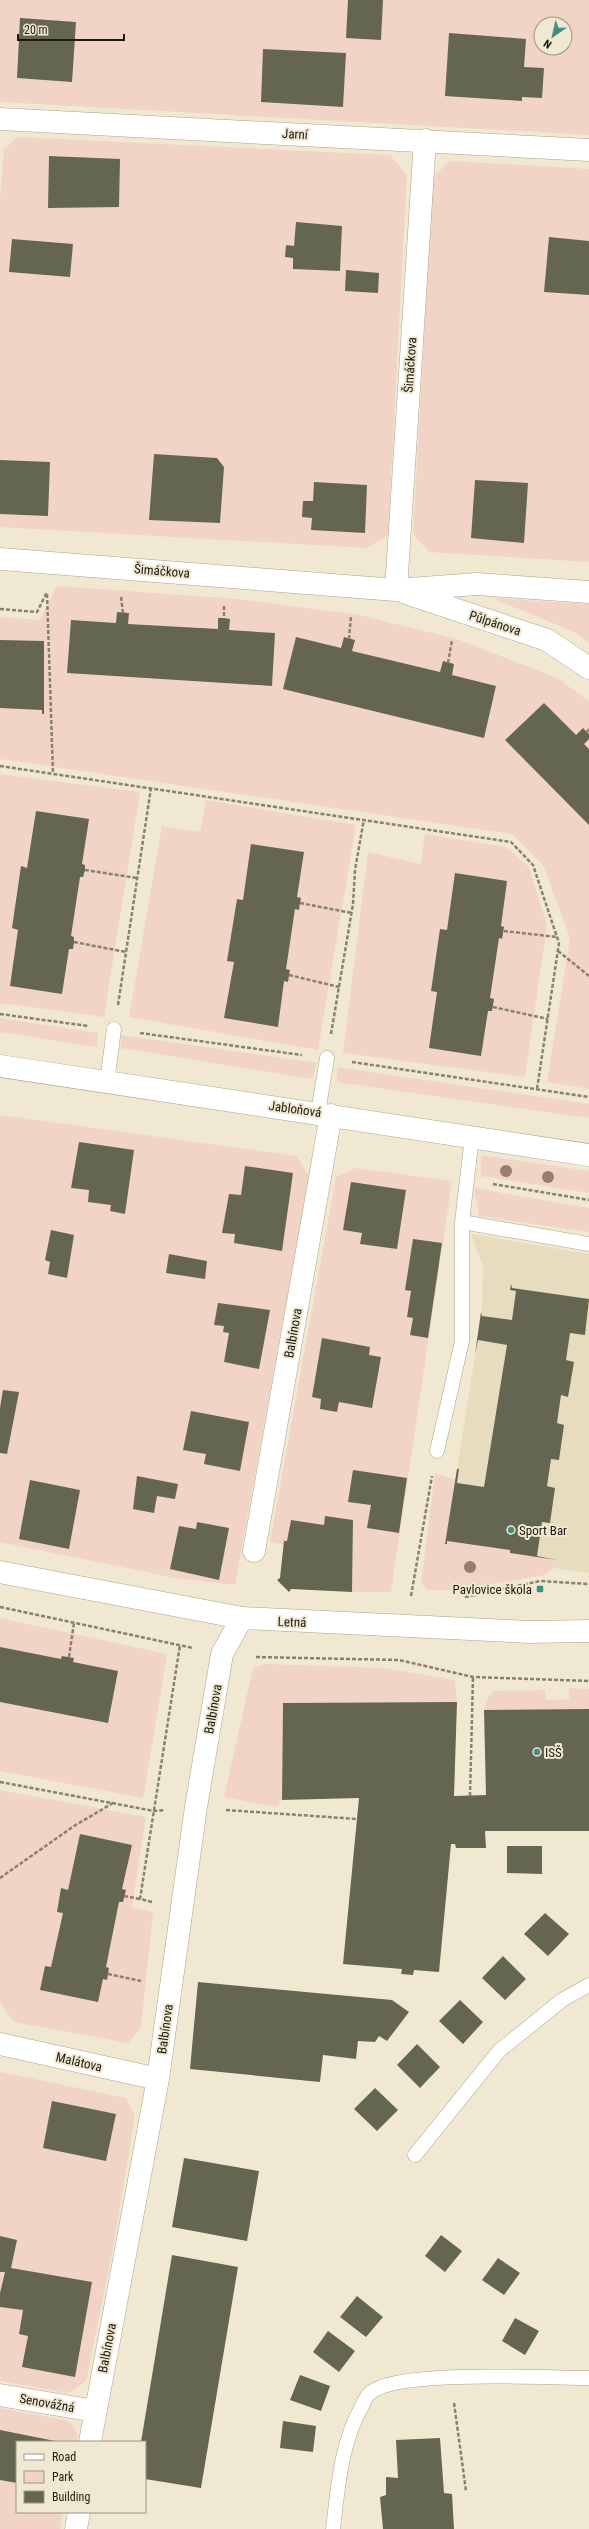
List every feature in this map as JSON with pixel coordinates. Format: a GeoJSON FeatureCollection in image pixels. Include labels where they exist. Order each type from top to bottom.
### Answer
{"type":"FeatureCollection","features":[{"type":"Feature","properties":{"kind":"street","name":"Jarní"},"geometry":{"type":"LineString","coordinates":[[0,119],[425,140],[589,150]]}},
{"type":"Feature","properties":{"kind":"street","name":"Šimáčkova"},"geometry":{"type":"LineString","coordinates":[[396,590],[425,140]]}},
{"type":"Feature","properties":{"kind":"street","name":"Šimáčkova"},"geometry":{"type":"LineString","coordinates":[[0,558],[396,590],[477,584],[589,592]]}},
{"type":"Feature","properties":{"kind":"street","name":"Půlpánova"},"geometry":{"type":"LineString","coordinates":[[396,590],[547,640],[589,668]]}},
{"type":"Feature","properties":{"kind":"street","name":"Jabloňová"},"geometry":{"type":"LineString","coordinates":[[0,1066],[589,1155]]}},
{"type":"Feature","properties":{"kind":"street","name":"Balbínova"},"geometry":{"type":"LineString","coordinates":[[254,1551],[325,1114]]}},
{"type":"Feature","properties":{"kind":"street","name":"Letná"},"geometry":{"type":"LineString","coordinates":[[0,1572],[242,1618],[530,1632],[589,1631]]}},
{"type":"Feature","properties":{"kind":"street","name":"Balbínova"},"geometry":{"type":"LineString","coordinates":[[90,2441],[94,2411],[158,2079],[196,1807],[222,1654],[242,1618]]}},
{"type":"Feature","properties":{"kind":"street","name":"Malátova"},"geometry":{"type":"LineString","coordinates":[[0,2044],[158,2079]]}},
{"type":"Feature","properties":{"kind":"street","name":"Senovážná"},"geometry":{"type":"LineString","coordinates":[[0,2395],[94,2411]]}},
{"type":"Feature","properties":{"kind":"street"},"geometry":{"type":"LineString","coordinates":[[76,2529],[79,2513]]}},
{"type":"Feature","properties":{"kind":"lane"},"geometry":{"type":"LineString","coordinates":[[107,1082],[114,1030]]}},
{"type":"Feature","properties":{"kind":"lane"},"geometry":{"type":"LineString","coordinates":[[325,1114],[327,1058]]}},
{"type":"Feature","properties":{"kind":"lane"},"geometry":{"type":"LineString","coordinates":[[437,1451],[462,1341],[462,1222],[472,1137]]}},
{"type":"Feature","properties":{"kind":"lane"},"geometry":{"type":"LineString","coordinates":[[462,1222],[589,1244]]}},
{"type":"Feature","properties":{"kind":"lane"},"geometry":{"type":"LineString","coordinates":[[415,2155],[499,2050],[562,2000],[589,1985]]}},
{"type":"Feature","properties":{"kind":"lane"},"geometry":{"type":"LineString","coordinates":[[333,2529],[339,2477],[352,2424],[370,2393],[394,2383],[451,2376],[589,2378]]}},
{"type":"Feature","properties":{"kind":"path"},"geometry":{"type":"LineString","coordinates":[[0,610],[37,612],[51,585]]}},
{"type":"Feature","properties":{"kind":"path"},"geometry":{"type":"LineString","coordinates":[[47,592],[53,773]]}},
{"type":"Feature","properties":{"kind":"path"},"geometry":{"type":"LineString","coordinates":[[349,639],[351,608]]}},
{"type":"Feature","properties":{"kind":"path"},"geometry":{"type":"LineString","coordinates":[[448,663],[452,638]]}},
{"type":"Feature","properties":{"kind":"path"},"geometry":{"type":"LineString","coordinates":[[0,766],[511,842],[533,865],[557,937],[558,951],[537,1089]]}},
{"type":"Feature","properties":{"kind":"path"},"geometry":{"type":"LineString","coordinates":[[114,1030],[151,788]]}},
{"type":"Feature","properties":{"kind":"path"},"geometry":{"type":"LineString","coordinates":[[327,1058],[352,913],[355,870],[364,819]]}},
{"type":"Feature","properties":{"kind":"path"},"geometry":{"type":"LineString","coordinates":[[85,870],[137,878]]}},
{"type":"Feature","properties":{"kind":"path"},"geometry":{"type":"LineString","coordinates":[[300,903],[352,913]]}},
{"type":"Feature","properties":{"kind":"path"},"geometry":{"type":"LineString","coordinates":[[504,932],[557,937]]}},
{"type":"Feature","properties":{"kind":"path"},"geometry":{"type":"LineString","coordinates":[[74,942],[126,952]]}},
{"type":"Feature","properties":{"kind":"path"},"geometry":{"type":"LineString","coordinates":[[558,951],[589,976]]}},
{"type":"Feature","properties":{"kind":"path"},"geometry":{"type":"LineString","coordinates":[[289,975],[339,987]]}},
{"type":"Feature","properties":{"kind":"path"},"geometry":{"type":"LineString","coordinates":[[493,1007],[548,1019]]}},
{"type":"Feature","properties":{"kind":"path"},"geometry":{"type":"LineString","coordinates":[[0,1014],[327,1058],[589,1097]]}},
{"type":"Feature","properties":{"kind":"path"},"geometry":{"type":"LineString","coordinates":[[467,1179],[589,1200]]}},
{"type":"Feature","properties":{"kind":"path"},"geometry":{"type":"LineString","coordinates":[[410,1602],[437,1451]]}},
{"type":"Feature","properties":{"kind":"path"},"geometry":{"type":"LineString","coordinates":[[0,1607],[180,1645],[154,1811],[0,1782]]}},
{"type":"Feature","properties":{"kind":"path"},"geometry":{"type":"LineString","coordinates":[[68,1658],[74,1623]]}},
{"type":"Feature","properties":{"kind":"path"},"geometry":{"type":"LineString","coordinates":[[252,1658],[267,1656],[399,1660],[473,1676],[589,1681]]}},
{"type":"Feature","properties":{"kind":"path"},"geometry":{"type":"LineString","coordinates":[[470,1796],[473,1676]]}},
{"type":"Feature","properties":{"kind":"path"},"geometry":{"type":"LineString","coordinates":[[0,1878],[74,1826],[113,1803]]}},
{"type":"Feature","properties":{"kind":"path"},"geometry":{"type":"LineString","coordinates":[[223,1809],[357,1819]]}},
{"type":"Feature","properties":{"kind":"path"},"geometry":{"type":"LineString","coordinates":[[124,1896],[140,1899]]}},
{"type":"Feature","properties":{"kind":"path"},"geometry":{"type":"LineString","coordinates":[[451,2376],[466,2491]]}},
{"type":"Feature","properties":{"kind":"shaded area"},"geometry":{"type":"Polygon","coordinates":[[[471,1234],[589,1254],[589,1573],[554,1568],[554,1560],[447,1541],[447,1544],[445,1544],[482,1312],[483,1267],[471,1234]]]}},
{"type":"Feature","properties":{"kind":"green space"},"geometry":{"type":"Polygon","coordinates":[[[0,0],[589,0],[589,135],[0,102],[0,0]]]}},
{"type":"Feature","properties":{"kind":"green space"},"geometry":{"type":"Polygon","coordinates":[[[18,137],[390,155],[407,175],[388,535],[367,548],[0,527],[0,199],[4,149],[18,137]]]}},
{"type":"Feature","properties":{"kind":"green space"},"geometry":{"type":"Polygon","coordinates":[[[450,161],[589,169],[589,562],[429,552],[413,534],[433,177],[450,161]]]}},
{"type":"Feature","properties":{"kind":"green space"},"geometry":{"type":"Polygon","coordinates":[[[57,586],[238,599],[359,615],[457,639],[557,678],[589,701],[589,1089],[547,1082],[570,938],[543,865],[512,834],[0,759],[0,617],[40,620],[57,586]]]}},
{"type":"Feature","properties":{"kind":"green space"},"geometry":{"type":"Polygon","coordinates":[[[492,598],[589,604],[589,643],[574,632],[492,598]]]}},
{"type":"Feature","properties":{"kind":"green space"},"geometry":{"type":"Polygon","coordinates":[[[0,774],[140,792],[104,1017],[0,1003],[0,774]]]}},
{"type":"Feature","properties":{"kind":"green space"},"geometry":{"type":"Polygon","coordinates":[[[206,800],[356,825],[318,1050],[129,1017],[162,826],[200,832],[206,800]]]}},
{"type":"Feature","properties":{"kind":"green space"},"geometry":{"type":"Polygon","coordinates":[[[425,834],[506,847],[529,867],[547,925],[525,1077],[343,1053],[368,852],[421,864],[425,834]]]}},
{"type":"Feature","properties":{"kind":"green space"},"geometry":{"type":"Polygon","coordinates":[[[0,1018],[98,1033],[97,1047],[0,1032],[0,1018]]]}},
{"type":"Feature","properties":{"kind":"green space"},"geometry":{"type":"Polygon","coordinates":[[[121,1035],[317,1063],[312,1079],[121,1048],[121,1035]]]}},
{"type":"Feature","properties":{"kind":"green space"},"geometry":{"type":"Polygon","coordinates":[[[337,1067],[589,1104],[589,1118],[337,1082],[337,1067]]]}},
{"type":"Feature","properties":{"kind":"green space"},"geometry":{"type":"Polygon","coordinates":[[[0,1115],[297,1156],[309,1177],[235,1585],[175,1578],[0,1542],[0,1115]]]}},
{"type":"Feature","properties":{"kind":"green space"},"geometry":{"type":"Polygon","coordinates":[[[481,1155],[589,1171],[589,1193],[481,1176],[481,1155]]]}},
{"type":"Feature","properties":{"kind":"green space"},"geometry":{"type":"Polygon","coordinates":[[[355,1168],[452,1181],[391,1592],[352,1592],[353,1520],[325,1517],[324,1525],[292,1520],[286,1545],[270,1542],[336,1177],[355,1168]]]}},
{"type":"Feature","properties":{"kind":"green space"},"geometry":{"type":"Polygon","coordinates":[[[474,1188],[589,1208],[589,1232],[479,1216],[474,1188]]]}},
{"type":"Feature","properties":{"kind":"green space"},"geometry":{"type":"Polygon","coordinates":[[[435,1473],[456,1480],[445,1544],[447,1541],[510,1550],[510,1553],[555,1560],[554,1568],[545,1575],[456,1590],[427,1590],[421,1583],[435,1473]]]}},
{"type":"Feature","properties":{"kind":"green space"},"geometry":{"type":"Polygon","coordinates":[[[0,1618],[167,1654],[143,1798],[0,1771],[0,1618]]]}},
{"type":"Feature","properties":{"kind":"green space"},"geometry":{"type":"Polygon","coordinates":[[[265,1664],[384,1668],[455,1680],[457,1702],[283,1703],[282,1800],[277,1807],[224,1797],[253,1668],[265,1664]]]}},
{"type":"Feature","properties":{"kind":"green space"},"geometry":{"type":"Polygon","coordinates":[[[569,1688],[589,1689],[589,1709],[484,1710],[489,1695],[495,1691],[545,1690],[546,1700],[569,1699],[569,1688]]]}},
{"type":"Feature","properties":{"kind":"green space"},"geometry":{"type":"Polygon","coordinates":[[[0,1790],[146,1817],[132,1907],[153,1912],[141,2028],[128,2043],[14,2022],[0,2002],[0,1790]]]}},
{"type":"Feature","properties":{"kind":"green space"},"geometry":{"type":"Polygon","coordinates":[[[0,2072],[126,2098],[135,2116],[114,2243],[86,2381],[68,2393],[0,2381],[0,2072]]]}},
{"type":"Feature","properties":{"kind":"green space"},"geometry":{"type":"Polygon","coordinates":[[[0,2408],[70,2421],[78,2435],[76,2441],[16,2441],[16,2513],[63,2513],[60,2529],[0,2529],[0,2408]]]}},
{"type":"Feature","properties":{"kind":"building"},"geometry":{"type":"Polygon","coordinates":[[[348,0],[383,0],[381,40],[346,38],[348,0]]]}},
{"type":"Feature","properties":{"kind":"building"},"geometry":{"type":"Polygon","coordinates":[[[20,18],[76,22],[72,82],[17,78],[20,18]]]}},
{"type":"Feature","properties":{"kind":"building"},"geometry":{"type":"Polygon","coordinates":[[[449,33],[526,39],[524,67],[544,68],[542,98],[522,97],[522,101],[445,96],[449,33]]]}},
{"type":"Feature","properties":{"kind":"building"},"geometry":{"type":"Polygon","coordinates":[[[263,49],[346,53],[343,107],[261,102],[263,49]]]}},
{"type":"Feature","properties":{"kind":"building"},"geometry":{"type":"Polygon","coordinates":[[[49,156],[120,159],[119,207],[48,208],[49,156]]]}},
{"type":"Feature","properties":{"kind":"building"},"geometry":{"type":"Polygon","coordinates":[[[296,222],[342,226],[340,271],[293,269],[293,258],[285,257],[286,245],[294,246],[296,222]]]}},
{"type":"Feature","properties":{"kind":"building"},"geometry":{"type":"Polygon","coordinates":[[[549,237],[589,241],[589,295],[544,292],[549,237]]]}},
{"type":"Feature","properties":{"kind":"building"},"geometry":{"type":"Polygon","coordinates":[[[12,239],[73,244],[70,277],[9,272],[12,239]]]}},
{"type":"Feature","properties":{"kind":"building"},"geometry":{"type":"Polygon","coordinates":[[[346,270],[379,273],[378,293],[345,291],[346,270]]]}},
{"type":"Feature","properties":{"kind":"building"},"geometry":{"type":"Polygon","coordinates":[[[154,454],[217,458],[224,467],[220,523],[149,520],[154,454]]]}},
{"type":"Feature","properties":{"kind":"building"},"geometry":{"type":"Polygon","coordinates":[[[0,460],[50,462],[48,516],[0,514],[0,460]]]}},
{"type":"Feature","properties":{"kind":"building"},"geometry":{"type":"Polygon","coordinates":[[[475,480],[528,483],[524,543],[471,538],[475,480]]]}},
{"type":"Feature","properties":{"kind":"building"},"geometry":{"type":"Polygon","coordinates":[[[314,482],[367,485],[365,533],[311,530],[312,518],[302,517],[303,501],[313,501],[314,482]]]}},
{"type":"Feature","properties":{"kind":"building"},"geometry":{"type":"Polygon","coordinates":[[[117,612],[129,613],[128,624],[218,629],[218,618],[224,618],[230,619],[229,630],[275,633],[272,686],[67,673],[71,620],[116,623],[117,612]]]}},
{"type":"Feature","properties":{"kind":"building"},"geometry":{"type":"Polygon","coordinates":[[[296,637],[341,648],[344,637],[355,640],[352,651],[440,672],[443,661],[454,664],[452,675],[496,686],[484,738],[283,689],[296,637]]]}},
{"type":"Feature","properties":{"kind":"building"},"geometry":{"type":"Polygon","coordinates":[[[0,640],[44,641],[44,714],[42,714],[42,710],[0,708],[0,640]]]}},
{"type":"Feature","properties":{"kind":"building"},"geometry":{"type":"Polygon","coordinates":[[[544,703],[576,735],[583,728],[589,734],[589,739],[584,744],[589,749],[589,825],[505,740],[544,703]]]}},
{"type":"Feature","properties":{"kind":"building"},"geometry":{"type":"Polygon","coordinates":[[[36,811],[89,819],[82,864],[85,865],[85,870],[83,877],[80,877],[71,936],[74,937],[73,949],[69,949],[62,994],[10,986],[18,930],[12,928],[21,866],[27,868],[36,811]]]}},
{"type":"Feature","properties":{"kind":"building"},"geometry":{"type":"Polygon","coordinates":[[[251,844],[304,852],[297,897],[301,898],[299,910],[295,909],[286,969],[290,970],[288,982],[284,981],[278,1027],[224,1018],[234,962],[227,961],[237,899],[243,900],[251,844]]]}},
{"type":"Feature","properties":{"kind":"building"},"geometry":{"type":"Polygon","coordinates":[[[455,873],[507,881],[501,926],[504,927],[502,939],[499,938],[490,998],[494,999],[492,1011],[488,1011],[481,1056],[429,1048],[437,992],[431,991],[440,929],[447,930],[455,873]]]}},
{"type":"Feature","properties":{"kind":"building"},"geometry":{"type":"Polygon","coordinates":[[[79,1142],[134,1150],[125,1214],[110,1211],[111,1205],[88,1202],[89,1190],[71,1188],[79,1142]]]}},
{"type":"Feature","properties":{"kind":"building"},"geometry":{"type":"Polygon","coordinates":[[[245,1166],[293,1173],[282,1251],[234,1243],[235,1234],[222,1233],[229,1194],[241,1195],[245,1166]]]}},
{"type":"Feature","properties":{"kind":"building"},"geometry":{"type":"Polygon","coordinates":[[[351,1182],[406,1190],[397,1249],[360,1244],[362,1233],[343,1230],[351,1182]]]}},
{"type":"Feature","properties":{"kind":"building"},"geometry":{"type":"Polygon","coordinates":[[[51,1230],[74,1235],[67,1278],[48,1274],[50,1262],[45,1260],[51,1230]]]}},
{"type":"Feature","properties":{"kind":"building"},"geometry":{"type":"Polygon","coordinates":[[[413,1239],[442,1243],[428,1338],[410,1335],[413,1318],[407,1317],[411,1291],[405,1290],[413,1239]]]}},
{"type":"Feature","properties":{"kind":"building"},"geometry":{"type":"Polygon","coordinates":[[[169,1254],[207,1261],[205,1279],[166,1273],[169,1254]]]}},
{"type":"Feature","properties":{"kind":"building"},"geometry":{"type":"Polygon","coordinates":[[[511,1284],[512,1288],[589,1299],[585,1335],[570,1333],[566,1360],[574,1362],[568,1397],[561,1395],[557,1423],[564,1425],[559,1460],[551,1459],[547,1486],[555,1488],[550,1523],[542,1522],[537,1556],[557,1560],[510,1553],[510,1550],[447,1541],[447,1544],[445,1544],[457,1469],[459,1469],[457,1483],[484,1487],[507,1345],[478,1340],[475,1354],[481,1312],[482,1316],[512,1320],[516,1291],[510,1290],[511,1284]]]}},
{"type":"Feature","properties":{"kind":"building"},"geometry":{"type":"Polygon","coordinates":[[[218,1303],[270,1310],[259,1369],[224,1362],[229,1333],[223,1332],[224,1326],[214,1325],[218,1303]]]}},
{"type":"Feature","properties":{"kind":"building"},"geometry":{"type":"Polygon","coordinates":[[[322,1338],[370,1347],[369,1355],[381,1357],[372,1408],[339,1402],[337,1412],[320,1409],[321,1399],[312,1397],[322,1338]]]}},
{"type":"Feature","properties":{"kind":"building"},"geometry":{"type":"Polygon","coordinates":[[[3,1390],[19,1392],[7,1454],[0,1453],[0,1408],[3,1390]]]}},
{"type":"Feature","properties":{"kind":"building"},"geometry":{"type":"Polygon","coordinates":[[[191,1411],[249,1422],[240,1471],[204,1464],[206,1454],[183,1450],[191,1411]]]}},
{"type":"Feature","properties":{"kind":"building"},"geometry":{"type":"Polygon","coordinates":[[[353,1470],[407,1478],[399,1533],[367,1528],[371,1505],[348,1502],[353,1470]]]}},
{"type":"Feature","properties":{"kind":"building"},"geometry":{"type":"Polygon","coordinates":[[[137,1476],[178,1484],[175,1499],[157,1496],[154,1513],[133,1509],[137,1476]]]}},
{"type":"Feature","properties":{"kind":"building"},"geometry":{"type":"Polygon","coordinates":[[[30,1480],[80,1490],[69,1549],[19,1539],[30,1480]]]}},
{"type":"Feature","properties":{"kind":"building"},"geometry":{"type":"Polygon","coordinates":[[[325,1516],[353,1520],[352,1592],[291,1589],[289,1592],[277,1580],[280,1578],[284,1541],[287,1541],[291,1520],[324,1525],[325,1516]]]}},
{"type":"Feature","properties":{"kind":"building"},"geometry":{"type":"Polygon","coordinates":[[[197,1522],[229,1528],[219,1580],[170,1569],[179,1526],[196,1529],[197,1522]]]}},
{"type":"Feature","properties":{"kind":"building"},"geometry":{"type":"Polygon","coordinates":[[[0,1647],[61,1659],[62,1656],[74,1658],[73,1662],[118,1671],[108,1723],[0,1702],[0,1647]]]}},
{"type":"Feature","properties":{"kind":"building"},"geometry":{"type":"Polygon","coordinates":[[[457,1702],[454,1796],[486,1795],[484,1710],[589,1709],[589,1831],[485,1831],[486,1848],[456,1848],[455,1844],[451,1844],[439,1972],[414,1970],[413,1975],[401,1974],[402,1969],[343,1964],[359,1798],[282,1800],[283,1703],[457,1702]]]}},
{"type":"Feature","properties":{"kind":"building"},"geometry":{"type":"Polygon","coordinates":[[[80,1834],[132,1845],[122,1889],[126,1890],[123,1902],[119,1902],[106,1967],[109,1968],[107,1980],[103,1979],[98,2002],[40,1990],[45,1966],[51,1967],[63,1913],[57,1912],[61,1888],[68,1890],[80,1834]]]}},
{"type":"Feature","properties":{"kind":"building"},"geometry":{"type":"Polygon","coordinates":[[[507,1846],[542,1846],[542,1874],[507,1873],[507,1846]]]}},
{"type":"Feature","properties":{"kind":"building"},"geometry":{"type":"Polygon","coordinates":[[[545,1913],[569,1934],[548,1956],[524,1934],[545,1913]]]}},
{"type":"Feature","properties":{"kind":"building"},"geometry":{"type":"Polygon","coordinates":[[[503,1956],[526,1979],[505,2000],[482,1978],[503,1956]]]}},
{"type":"Feature","properties":{"kind":"building"},"geometry":{"type":"Polygon","coordinates":[[[198,1982],[392,2000],[409,2012],[387,2041],[379,2036],[375,2042],[358,2041],[356,2059],[323,2055],[320,2082],[190,2069],[198,1982]]]}},
{"type":"Feature","properties":{"kind":"building"},"geometry":{"type":"Polygon","coordinates":[[[460,2000],[483,2022],[463,2044],[439,2021],[460,2000]]]}},
{"type":"Feature","properties":{"kind":"building"},"geometry":{"type":"Polygon","coordinates":[[[417,2044],[440,2067],[420,2088],[397,2065],[417,2044]]]}},
{"type":"Feature","properties":{"kind":"building"},"geometry":{"type":"Polygon","coordinates":[[[375,2088],[398,2110],[377,2131],[354,2109],[375,2088]]]}},
{"type":"Feature","properties":{"kind":"building"},"geometry":{"type":"Polygon","coordinates":[[[52,2101],[116,2114],[106,2161],[43,2148],[52,2101]]]}},
{"type":"Feature","properties":{"kind":"building"},"geometry":{"type":"Polygon","coordinates":[[[184,2158],[259,2171],[247,2241],[172,2227],[184,2158]]]}},
{"type":"Feature","properties":{"kind":"building"},"geometry":{"type":"Polygon","coordinates":[[[441,2235],[462,2251],[445,2272],[425,2256],[441,2235]]]}},
{"type":"Feature","properties":{"kind":"building"},"geometry":{"type":"Polygon","coordinates":[[[0,2236],[17,2240],[11,2268],[92,2282],[75,2377],[22,2367],[28,2336],[19,2334],[23,2310],[0,2307],[0,2293],[5,2272],[0,2272],[0,2236]]]}},
{"type":"Feature","properties":{"kind":"building"},"geometry":{"type":"Polygon","coordinates":[[[172,2255],[238,2267],[201,2488],[146,2479],[146,2441],[141,2441],[172,2255]]]}},
{"type":"Feature","properties":{"kind":"building"},"geometry":{"type":"Polygon","coordinates":[[[498,2258],[520,2273],[504,2295],[482,2280],[498,2258]]]}},
{"type":"Feature","properties":{"kind":"building"},"geometry":{"type":"Polygon","coordinates":[[[357,2296],[383,2317],[366,2337],[340,2317],[357,2296]]]}},
{"type":"Feature","properties":{"kind":"building"},"geometry":{"type":"Polygon","coordinates":[[[515,2318],[539,2331],[525,2355],[502,2341],[515,2318]]]}},
{"type":"Feature","properties":{"kind":"building"},"geometry":{"type":"Polygon","coordinates":[[[328,2331],[355,2351],[339,2372],[313,2352],[328,2331]]]}},
{"type":"Feature","properties":{"kind":"building"},"geometry":{"type":"Polygon","coordinates":[[[300,2375],[330,2386],[321,2411],[290,2400],[300,2375]]]}},
{"type":"Feature","properties":{"kind":"building"},"geometry":{"type":"Polygon","coordinates":[[[283,2421],[316,2426],[313,2452],[280,2448],[283,2421]]]}},
{"type":"Feature","properties":{"kind":"building"},"geometry":{"type":"Polygon","coordinates":[[[0,2430],[55,2441],[16,2441],[16,2483],[0,2480],[0,2430]]]}},
{"type":"Feature","properties":{"kind":"building"},"geometry":{"type":"Polygon","coordinates":[[[440,2438],[444,2493],[452,2494],[454,2529],[383,2529],[380,2497],[386,2495],[386,2477],[398,2478],[396,2440],[440,2438]]]}},
{"type":"Feature","properties":{"kind":"place","name":"Sport Bar"},"geometry":{"type":"Point","coordinates":[511,1530]}},
{"type":"Feature","properties":{"kind":"place","name":"Pavlovice škola"},"geometry":{"type":"Point","coordinates":[540,1589]}},
{"type":"Feature","properties":{"kind":"place","name":"ISŠ"},"geometry":{"type":"Point","coordinates":[537,1752]}}]}
